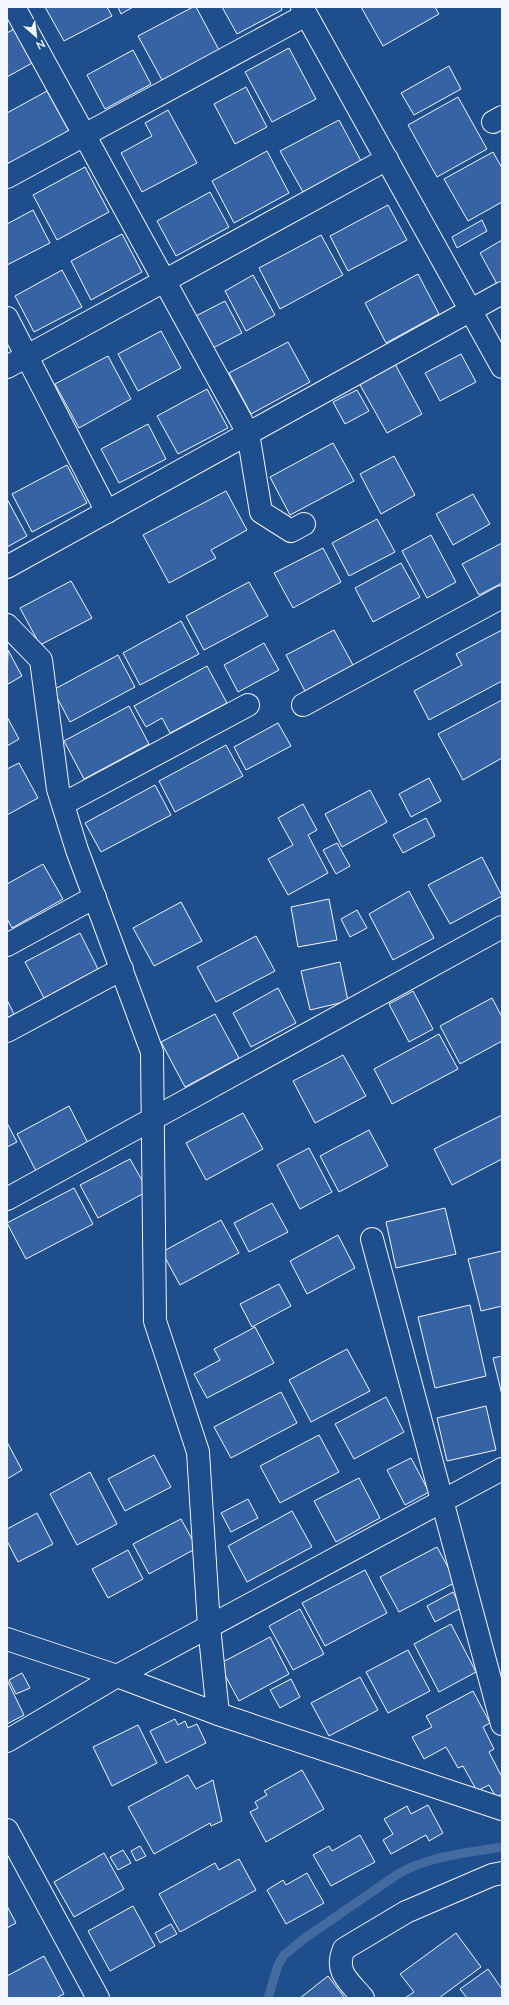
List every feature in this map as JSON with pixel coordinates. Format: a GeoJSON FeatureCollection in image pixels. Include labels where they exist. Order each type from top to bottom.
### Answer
{"type":"FeatureCollection","features":[{"type":"Feature","properties":{"kind":"street"},"geometry":{"type":"LineString","coordinates":[[14,7],[248,433],[261,512],[291,530],[304,524]]}},
{"type":"Feature","properties":{"kind":"street"},"geometry":{"type":"LineString","coordinates":[[7,177],[84,136],[304,11],[502,367]]}},
{"type":"Feature","properties":{"kind":"street"},"geometry":{"type":"LineString","coordinates":[[7,367],[165,282],[387,159]]}},
{"type":"Feature","properties":{"kind":"street"},"geometry":{"type":"LineString","coordinates":[[7,567],[502,293]]}},
{"type":"Feature","properties":{"kind":"street"},"geometry":{"type":"LineString","coordinates":[[7,318],[28,356],[107,512]]}},
{"type":"Feature","properties":{"kind":"street"},"geometry":{"type":"LineString","coordinates":[[303,705],[502,597]]}},
{"type":"Feature","properties":{"kind":"street"},"geometry":{"type":"LineString","coordinates":[[7,625],[41,660],[58,789],[95,897],[152,1052],[155,1321],[198,1452],[209,1626],[218,1714]]}},
{"type":"Feature","properties":{"kind":"street"},"geometry":{"type":"LineString","coordinates":[[63,804],[248,705]]}},
{"type":"Feature","properties":{"kind":"street"},"geometry":{"type":"LineString","coordinates":[[7,945],[95,897]]}},
{"type":"Feature","properties":{"kind":"street"},"geometry":{"type":"LineString","coordinates":[[7,1199],[502,927]]}},
{"type":"Feature","properties":{"kind":"street"},"geometry":{"type":"LineString","coordinates":[[7,1031],[122,969]]}},
{"type":"Feature","properties":{"kind":"street"},"geometry":{"type":"LineString","coordinates":[[372,1239],[444,1501],[502,1724]]}},
{"type":"Feature","properties":{"kind":"street"},"geometry":{"type":"LineString","coordinates":[[7,1741],[117,1676],[502,1469]]}},
{"type":"Feature","properties":{"kind":"street"},"geometry":{"type":"LineString","coordinates":[[7,1639],[117,1676],[218,1714],[502,1809]]}},
{"type":"Feature","properties":{"kind":"street"},"geometry":{"type":"LineString","coordinates":[[7,1830],[98,1998]]}},
{"type":"Feature","properties":{"kind":"street"},"geometry":{"type":"LineString","coordinates":[[363,1998],[341,1972],[339,1960],[344,1949],[406,1912],[492,1875],[502,1873]]}},
{"type":"Feature","properties":{"kind":"building"},"geometry":{"type":"Polygon","coordinates":[[[45,7],[107,7],[112,16],[64,41],[45,7]]]}},
{"type":"Feature","properties":{"kind":"building"},"geometry":{"type":"Polygon","coordinates":[[[118,7],[133,7],[121,14],[118,7]]]}},
{"type":"Feature","properties":{"kind":"building"},"geometry":{"type":"Polygon","coordinates":[[[193,7],[196,7],[219,50],[162,80],[138,36],[193,7]]]}},
{"type":"Feature","properties":{"kind":"building"},"geometry":{"type":"Polygon","coordinates":[[[222,7],[281,7],[282,10],[237,34],[222,7]]]}},
{"type":"Feature","properties":{"kind":"building"},"geometry":{"type":"Polygon","coordinates":[[[361,7],[435,7],[439,14],[383,46],[361,7]]]}},
{"type":"Feature","properties":{"kind":"building"},"geometry":{"type":"Polygon","coordinates":[[[14,29],[32,63],[7,77],[7,33],[14,29]]]}},
{"type":"Feature","properties":{"kind":"building"},"geometry":{"type":"Polygon","coordinates":[[[289,48],[316,99],[272,122],[245,72],[289,48]]]}},
{"type":"Feature","properties":{"kind":"building"},"geometry":{"type":"Polygon","coordinates":[[[133,50],[151,84],[105,109],[87,75],[133,50]]]}},
{"type":"Feature","properties":{"kind":"building"},"geometry":{"type":"Polygon","coordinates":[[[449,66],[461,89],[414,115],[401,93],[449,66]]]}},
{"type":"Feature","properties":{"kind":"building"},"geometry":{"type":"Polygon","coordinates":[[[246,87],[267,127],[235,144],[214,104],[246,87]]]}},
{"type":"Feature","properties":{"kind":"building"},"geometry":{"type":"Polygon","coordinates":[[[47,91],[69,131],[9,164],[7,161],[7,113],[47,91]]]}},
{"type":"Feature","properties":{"kind":"building"},"geometry":{"type":"Polygon","coordinates":[[[458,97],[487,149],[437,177],[408,125],[458,97]]]}},
{"type":"Feature","properties":{"kind":"building"},"geometry":{"type":"Polygon","coordinates":[[[168,110],[197,163],[142,192],[121,153],[152,136],[145,123],[168,110]]]}},
{"type":"Feature","properties":{"kind":"building"},"geometry":{"type":"Polygon","coordinates":[[[339,120],[361,161],[303,192],[280,151],[339,120]]]}},
{"type":"Feature","properties":{"kind":"building"},"geometry":{"type":"Polygon","coordinates":[[[267,151],[289,193],[234,223],[212,181],[267,151]]]}},
{"type":"Feature","properties":{"kind":"building"},"geometry":{"type":"Polygon","coordinates":[[[493,152],[502,168],[502,202],[468,221],[444,179],[493,152]]]}},
{"type":"Feature","properties":{"kind":"building"},"geometry":{"type":"Polygon","coordinates":[[[85,167],[109,212],[57,240],[33,195],[85,167]]]}},
{"type":"Feature","properties":{"kind":"building"},"geometry":{"type":"Polygon","coordinates":[[[210,192],[229,227],[176,256],[157,221],[210,192]]]}},
{"type":"Feature","properties":{"kind":"building"},"geometry":{"type":"Polygon","coordinates":[[[388,205],[407,240],[348,271],[330,236],[388,205]]]}},
{"type":"Feature","properties":{"kind":"building"},"geometry":{"type":"Polygon","coordinates":[[[33,210],[50,243],[7,265],[7,224],[33,210]]]}},
{"type":"Feature","properties":{"kind":"building"},"geometry":{"type":"Polygon","coordinates":[[[482,220],[487,231],[457,248],[452,237],[482,220]]]}},
{"type":"Feature","properties":{"kind":"building"},"geometry":{"type":"Polygon","coordinates":[[[122,234],[142,272],[91,300],[71,261],[122,234]]]}},
{"type":"Feature","properties":{"kind":"building"},"geometry":{"type":"Polygon","coordinates":[[[321,235],[343,275],[280,309],[259,268],[321,235]]]}},
{"type":"Feature","properties":{"kind":"building"},"geometry":{"type":"Polygon","coordinates":[[[502,240],[502,282],[497,284],[480,253],[502,240]]]}},
{"type":"Feature","properties":{"kind":"building"},"geometry":{"type":"Polygon","coordinates":[[[62,270],[82,307],[34,332],[15,296],[62,270]]]}},
{"type":"Feature","properties":{"kind":"building"},"geometry":{"type":"Polygon","coordinates":[[[418,274],[439,314],[386,343],[365,303],[418,274]]]}},
{"type":"Feature","properties":{"kind":"building"},"geometry":{"type":"Polygon","coordinates":[[[253,275],[275,315],[246,331],[225,291],[253,275]]]}},
{"type":"Feature","properties":{"kind":"building"},"geometry":{"type":"Polygon","coordinates":[[[225,301],[242,333],[211,349],[194,317],[225,301]]]}},
{"type":"Feature","properties":{"kind":"building"},"geometry":{"type":"Polygon","coordinates":[[[161,331],[181,368],[138,391],[118,354],[161,331]]]}},
{"type":"Feature","properties":{"kind":"building"},"geometry":{"type":"Polygon","coordinates":[[[288,342],[310,382],[251,414],[229,373],[288,342]]]}},
{"type":"Feature","properties":{"kind":"building"},"geometry":{"type":"Polygon","coordinates":[[[461,354],[476,382],[440,401],[425,373],[461,354]]]}},
{"type":"Feature","properties":{"kind":"building"},"geometry":{"type":"Polygon","coordinates":[[[108,356],[131,399],[79,428],[55,384],[108,356]]]}},
{"type":"Feature","properties":{"kind":"building"},"geometry":{"type":"Polygon","coordinates":[[[395,364],[422,414],[387,433],[359,383],[395,364]]]}},
{"type":"Feature","properties":{"kind":"building"},"geometry":{"type":"Polygon","coordinates":[[[207,389],[228,428],[178,454],[157,416],[207,389]]]}},
{"type":"Feature","properties":{"kind":"building"},"geometry":{"type":"Polygon","coordinates":[[[357,390],[369,411],[345,424],[333,402],[357,390]]]}},
{"type":"Feature","properties":{"kind":"building"},"geometry":{"type":"Polygon","coordinates":[[[148,424],[166,459],[119,483],[101,449],[148,424]]]}},
{"type":"Feature","properties":{"kind":"building"},"geometry":{"type":"Polygon","coordinates":[[[333,443],[354,481],[290,515],[270,477],[333,443]]]}},
{"type":"Feature","properties":{"kind":"building"},"geometry":{"type":"Polygon","coordinates":[[[394,456],[415,495],[381,514],[360,474],[394,456]]]}},
{"type":"Feature","properties":{"kind":"building"},"geometry":{"type":"Polygon","coordinates":[[[67,465],[87,503],[32,532],[12,494],[67,465]]]}},
{"type":"Feature","properties":{"kind":"building"},"geometry":{"type":"Polygon","coordinates":[[[226,491],[247,530],[211,550],[216,558],[169,583],[143,535],[226,491]]]}},
{"type":"Feature","properties":{"kind":"building"},"geometry":{"type":"Polygon","coordinates":[[[473,494],[490,524],[453,545],[436,514],[473,494]]]}},
{"type":"Feature","properties":{"kind":"building"},"geometry":{"type":"Polygon","coordinates":[[[7,499],[27,536],[7,547],[7,499]]]}},
{"type":"Feature","properties":{"kind":"building"},"geometry":{"type":"Polygon","coordinates":[[[377,519],[395,552],[349,576],[332,543],[377,519]]]}},
{"type":"Feature","properties":{"kind":"building"},"geometry":{"type":"Polygon","coordinates":[[[431,535],[456,582],[427,598],[402,551],[431,535]]]}},
{"type":"Feature","properties":{"kind":"building"},"geometry":{"type":"Polygon","coordinates":[[[502,543],[502,583],[479,595],[462,564],[502,543]]]}},
{"type":"Feature","properties":{"kind":"building"},"geometry":{"type":"Polygon","coordinates":[[[323,548],[341,582],[293,608],[274,573],[323,548]]]}},
{"type":"Feature","properties":{"kind":"building"},"geometry":{"type":"Polygon","coordinates":[[[401,563],[420,597],[373,622],[355,588],[401,563]]]}},
{"type":"Feature","properties":{"kind":"building"},"geometry":{"type":"Polygon","coordinates":[[[71,581],[92,618],[40,645],[20,608],[71,581]]]}},
{"type":"Feature","properties":{"kind":"building"},"geometry":{"type":"Polygon","coordinates":[[[249,582],[268,616],[204,650],[186,616],[249,582]]]}},
{"type":"Feature","properties":{"kind":"building"},"geometry":{"type":"Polygon","coordinates":[[[181,621],[199,654],[140,685],[123,653],[181,621]]]}},
{"type":"Feature","properties":{"kind":"building"},"geometry":{"type":"Polygon","coordinates":[[[334,630],[353,665],[305,691],[286,655],[334,630]]]}},
{"type":"Feature","properties":{"kind":"building"},"geometry":{"type":"Polygon","coordinates":[[[502,630],[502,681],[429,720],[414,691],[462,665],[456,654],[502,630]]]}},
{"type":"Feature","properties":{"kind":"building"},"geometry":{"type":"Polygon","coordinates":[[[264,643],[279,670],[238,692],[224,665],[264,643]]]}},
{"type":"Feature","properties":{"kind":"building"},"geometry":{"type":"Polygon","coordinates":[[[8,650],[22,676],[8,684],[7,682],[8,650]]]}},
{"type":"Feature","properties":{"kind":"building"},"geometry":{"type":"Polygon","coordinates":[[[118,655],[135,687],[70,722],[53,690],[118,655]]]}},
{"type":"Feature","properties":{"kind":"building"},"geometry":{"type":"Polygon","coordinates":[[[207,666],[227,703],[170,733],[162,718],[146,727],[134,706],[207,666]]]}},
{"type":"Feature","properties":{"kind":"building"},"geometry":{"type":"Polygon","coordinates":[[[502,700],[502,758],[463,780],[438,734],[502,700]]]}},
{"type":"Feature","properties":{"kind":"building"},"geometry":{"type":"Polygon","coordinates":[[[129,706],[149,744],[84,779],[64,741],[129,706]]]}},
{"type":"Feature","properties":{"kind":"building"},"geometry":{"type":"Polygon","coordinates":[[[7,717],[19,739],[7,746],[7,717]]]}},
{"type":"Feature","properties":{"kind":"building"},"geometry":{"type":"Polygon","coordinates":[[[278,723],[291,746],[246,770],[234,747],[278,723]]]}},
{"type":"Feature","properties":{"kind":"building"},"geometry":{"type":"Polygon","coordinates":[[[226,745],[243,776],[175,812],[159,781],[226,745]]]}},
{"type":"Feature","properties":{"kind":"building"},"geometry":{"type":"Polygon","coordinates":[[[19,763],[38,798],[7,815],[7,769],[19,763]]]}},
{"type":"Feature","properties":{"kind":"building"},"geometry":{"type":"Polygon","coordinates":[[[429,778],[441,801],[411,817],[399,794],[429,778]]]}},
{"type":"Feature","properties":{"kind":"building"},"geometry":{"type":"Polygon","coordinates":[[[155,785],[171,815],[101,852],[85,823],[155,785]]]}},
{"type":"Feature","properties":{"kind":"building"},"geometry":{"type":"Polygon","coordinates":[[[370,790],[387,822],[342,847],[325,814],[370,790]]]}},
{"type":"Feature","properties":{"kind":"building"},"geometry":{"type":"Polygon","coordinates":[[[303,804],[317,830],[308,835],[328,873],[288,895],[268,859],[293,845],[278,818],[303,804]]]}},
{"type":"Feature","properties":{"kind":"building"},"geometry":{"type":"Polygon","coordinates":[[[426,818],[435,836],[403,853],[393,835],[426,818]]]}},
{"type":"Feature","properties":{"kind":"building"},"geometry":{"type":"Polygon","coordinates":[[[337,843],[350,866],[336,874],[323,850],[337,843]]]}},
{"type":"Feature","properties":{"kind":"building"},"geometry":{"type":"Polygon","coordinates":[[[482,857],[502,896],[450,924],[428,885],[482,857]]]}},
{"type":"Feature","properties":{"kind":"building"},"geometry":{"type":"Polygon","coordinates":[[[43,864],[63,899],[12,928],[7,919],[7,884],[43,864]]]}},
{"type":"Feature","properties":{"kind":"building"},"geometry":{"type":"Polygon","coordinates":[[[409,891],[434,938],[393,960],[369,914],[409,891]]]}},
{"type":"Feature","properties":{"kind":"building"},"geometry":{"type":"Polygon","coordinates":[[[329,899],[337,940],[298,947],[291,907],[329,899]]]}},
{"type":"Feature","properties":{"kind":"building"},"geometry":{"type":"Polygon","coordinates":[[[181,902],[202,941],[154,966],[133,928],[181,902]]]}},
{"type":"Feature","properties":{"kind":"building"},"geometry":{"type":"Polygon","coordinates":[[[357,910],[367,928],[350,937],[341,919],[357,910]]]}},
{"type":"Feature","properties":{"kind":"building"},"geometry":{"type":"Polygon","coordinates":[[[80,933],[98,969],[44,998],[25,962],[80,933]]]}},
{"type":"Feature","properties":{"kind":"building"},"geometry":{"type":"Polygon","coordinates":[[[256,936],[275,971],[216,1002],[197,967],[256,936]]]}},
{"type":"Feature","properties":{"kind":"building"},"geometry":{"type":"Polygon","coordinates":[[[340,962],[348,1001],[310,1010],[301,971],[340,962]]]}},
{"type":"Feature","properties":{"kind":"building"},"geometry":{"type":"Polygon","coordinates":[[[278,988],[296,1023],[251,1047],[233,1013],[278,988]]]}},
{"type":"Feature","properties":{"kind":"building"},"geometry":{"type":"Polygon","coordinates":[[[413,991],[433,1029],[409,1042],[389,1004],[413,991]]]}},
{"type":"Feature","properties":{"kind":"building"},"geometry":{"type":"Polygon","coordinates":[[[492,998],[502,1017],[502,1041],[460,1064],[440,1026],[492,998]]]}},
{"type":"Feature","properties":{"kind":"building"},"geometry":{"type":"Polygon","coordinates":[[[7,1000],[14,1014],[7,1018],[7,1000]]]}},
{"type":"Feature","properties":{"kind":"building"},"geometry":{"type":"Polygon","coordinates":[[[215,1014],[239,1058],[185,1087],[161,1042],[215,1014]]]}},
{"type":"Feature","properties":{"kind":"building"},"geometry":{"type":"Polygon","coordinates":[[[439,1034],[458,1069],[392,1104],[374,1069],[439,1034]]]}},
{"type":"Feature","properties":{"kind":"building"},"geometry":{"type":"Polygon","coordinates":[[[343,1055],[366,1096],[315,1123],[293,1081],[343,1055]]]}},
{"type":"Feature","properties":{"kind":"building"},"geometry":{"type":"Polygon","coordinates":[[[69,1106],[88,1143],[36,1171],[17,1134],[69,1106]]]}},
{"type":"Feature","properties":{"kind":"building"},"geometry":{"type":"Polygon","coordinates":[[[243,1113],[263,1149],[206,1180],[186,1143],[243,1113]]]}},
{"type":"Feature","properties":{"kind":"building"},"geometry":{"type":"Polygon","coordinates":[[[502,1115],[502,1159],[452,1185],[434,1149],[502,1115]]]}},
{"type":"Feature","properties":{"kind":"building"},"geometry":{"type":"Polygon","coordinates":[[[7,1123],[17,1142],[7,1147],[7,1123]]]}},
{"type":"Feature","properties":{"kind":"building"},"geometry":{"type":"Polygon","coordinates":[[[369,1130],[388,1166],[339,1192],[320,1156],[369,1130]]]}},
{"type":"Feature","properties":{"kind":"building"},"geometry":{"type":"Polygon","coordinates":[[[309,1148],[332,1192],[300,1209],[277,1165],[309,1148]]]}},
{"type":"Feature","properties":{"kind":"building"},"geometry":{"type":"Polygon","coordinates":[[[130,1159],[148,1191],[98,1218],[80,1185],[130,1159]]]}},
{"type":"Feature","properties":{"kind":"building"},"geometry":{"type":"Polygon","coordinates":[[[74,1188],[93,1224],[26,1259],[7,1223],[74,1188]]]}},
{"type":"Feature","properties":{"kind":"building"},"geometry":{"type":"Polygon","coordinates":[[[272,1203],[288,1232],[249,1252],[234,1223],[272,1203]]]}},
{"type":"Feature","properties":{"kind":"building"},"geometry":{"type":"Polygon","coordinates":[[[445,1208],[456,1254],[396,1268],[386,1222],[445,1208]]]}},
{"type":"Feature","properties":{"kind":"building"},"geometry":{"type":"Polygon","coordinates":[[[221,1220],[239,1253],[180,1285],[162,1252],[221,1220]]]}},
{"type":"Feature","properties":{"kind":"building"},"geometry":{"type":"Polygon","coordinates":[[[338,1235],[355,1268],[307,1294],[290,1261],[338,1235]]]}},
{"type":"Feature","properties":{"kind":"building"},"geometry":{"type":"Polygon","coordinates":[[[502,1251],[502,1306],[481,1311],[468,1259],[502,1251]]]}},
{"type":"Feature","properties":{"kind":"building"},"geometry":{"type":"Polygon","coordinates":[[[279,1284],[291,1306],[252,1327],[240,1304],[279,1284]]]}},
{"type":"Feature","properties":{"kind":"building"},"geometry":{"type":"Polygon","coordinates":[[[470,1305],[486,1376],[435,1388],[418,1317],[470,1305]]]}},
{"type":"Feature","properties":{"kind":"building"},"geometry":{"type":"Polygon","coordinates":[[[255,1327],[274,1363],[207,1398],[194,1374],[220,1360],[214,1349],[255,1327]]]}},
{"type":"Feature","properties":{"kind":"building"},"geometry":{"type":"Polygon","coordinates":[[[347,1349],[370,1391],[311,1422],[289,1380],[347,1349]]]}},
{"type":"Feature","properties":{"kind":"building"},"geometry":{"type":"Polygon","coordinates":[[[502,1356],[502,1395],[493,1358],[502,1356]]]}},
{"type":"Feature","properties":{"kind":"building"},"geometry":{"type":"Polygon","coordinates":[[[281,1392],[297,1423],[231,1458],[214,1427],[281,1392]]]}},
{"type":"Feature","properties":{"kind":"building"},"geometry":{"type":"Polygon","coordinates":[[[386,1397],[404,1432],[354,1459],[335,1424],[386,1397]]]}},
{"type":"Feature","properties":{"kind":"building"},"geometry":{"type":"Polygon","coordinates":[[[486,1406],[496,1450],[447,1461],[437,1418],[486,1406]]]}},
{"type":"Feature","properties":{"kind":"building"},"geometry":{"type":"Polygon","coordinates":[[[319,1435],[339,1472],[280,1503],[260,1466],[319,1435]]]}},
{"type":"Feature","properties":{"kind":"building"},"geometry":{"type":"Polygon","coordinates":[[[7,1442],[22,1470],[7,1479],[7,1442]]]}},
{"type":"Feature","properties":{"kind":"building"},"geometry":{"type":"Polygon","coordinates":[[[154,1455],[171,1487],[125,1511],[108,1479],[154,1455]]]}},
{"type":"Feature","properties":{"kind":"building"},"geometry":{"type":"Polygon","coordinates":[[[411,1458],[429,1492],[405,1505],[387,1470],[411,1458]]]}},
{"type":"Feature","properties":{"kind":"building"},"geometry":{"type":"Polygon","coordinates":[[[90,1472],[117,1524],[77,1545],[50,1494],[90,1472]]]}},
{"type":"Feature","properties":{"kind":"building"},"geometry":{"type":"Polygon","coordinates":[[[359,1478],[380,1518],[336,1542],[314,1501],[359,1478]]]}},
{"type":"Feature","properties":{"kind":"building"},"geometry":{"type":"Polygon","coordinates":[[[248,1499],[258,1518],[231,1532],[221,1513],[248,1499]]]}},
{"type":"Feature","properties":{"kind":"building"},"geometry":{"type":"Polygon","coordinates":[[[292,1511],[312,1547],[247,1582],[228,1546],[292,1511]]]}},
{"type":"Feature","properties":{"kind":"building"},"geometry":{"type":"Polygon","coordinates":[[[37,1513],[53,1544],[18,1562],[7,1541],[7,1529],[37,1513]]]}},
{"type":"Feature","properties":{"kind":"building"},"geometry":{"type":"Polygon","coordinates":[[[181,1519],[197,1548],[149,1574],[133,1544],[181,1519]]]}},
{"type":"Feature","properties":{"kind":"building"},"geometry":{"type":"Polygon","coordinates":[[[437,1547],[456,1582],[399,1612],[380,1577],[437,1547]]]}},
{"type":"Feature","properties":{"kind":"building"},"geometry":{"type":"Polygon","coordinates":[[[128,1550],[143,1579],[108,1598],[92,1569],[128,1550]]]}},
{"type":"Feature","properties":{"kind":"building"},"geometry":{"type":"Polygon","coordinates":[[[365,1570],[387,1613],[325,1646],[302,1603],[365,1570]]]}},
{"type":"Feature","properties":{"kind":"building"},"geometry":{"type":"Polygon","coordinates":[[[453,1592],[461,1608],[435,1622],[427,1606],[453,1592]]]}},
{"type":"Feature","properties":{"kind":"building"},"geometry":{"type":"Polygon","coordinates":[[[300,1609],[324,1654],[293,1670],[269,1626],[300,1609]]]}},
{"type":"Feature","properties":{"kind":"building"},"geometry":{"type":"Polygon","coordinates":[[[451,1624],[476,1672],[439,1692],[414,1644],[451,1624]]]}},
{"type":"Feature","properties":{"kind":"building"},"geometry":{"type":"Polygon","coordinates":[[[270,1637],[289,1674],[239,1701],[219,1664],[270,1637]]]}},
{"type":"Feature","properties":{"kind":"building"},"geometry":{"type":"Polygon","coordinates":[[[408,1650],[430,1691],[388,1713],[366,1672],[408,1650]]]}},
{"type":"Feature","properties":{"kind":"building"},"geometry":{"type":"Polygon","coordinates":[[[22,1673],[30,1688],[16,1694],[9,1680],[22,1673]]]}},
{"type":"Feature","properties":{"kind":"building"},"geometry":{"type":"Polygon","coordinates":[[[360,1677],[378,1710],[329,1736],[311,1703],[360,1677]]]}},
{"type":"Feature","properties":{"kind":"building"},"geometry":{"type":"Polygon","coordinates":[[[291,1679],[300,1697],[280,1708],[270,1690],[291,1679]]]}},
{"type":"Feature","properties":{"kind":"building"},"geometry":{"type":"Polygon","coordinates":[[[7,1680],[24,1715],[7,1724],[7,1680]]]}},
{"type":"Feature","properties":{"kind":"building"},"geometry":{"type":"Polygon","coordinates":[[[473,1691],[490,1723],[483,1727],[494,1749],[489,1752],[502,1777],[502,1794],[496,1797],[489,1785],[477,1791],[463,1766],[458,1768],[446,1747],[424,1759],[412,1737],[432,1727],[426,1716],[473,1691]]]}},
{"type":"Feature","properties":{"kind":"building"},"geometry":{"type":"Polygon","coordinates":[[[175,1719],[178,1725],[185,1721],[188,1728],[197,1724],[206,1743],[166,1763],[150,1731],[175,1719]]]}},
{"type":"Feature","properties":{"kind":"building"},"geometry":{"type":"Polygon","coordinates":[[[138,1725],[157,1763],[112,1786],[93,1747],[138,1725]]]}},
{"type":"Feature","properties":{"kind":"building"},"geometry":{"type":"Polygon","coordinates":[[[302,1770],[324,1809],[266,1842],[250,1812],[258,1808],[255,1802],[267,1795],[264,1791],[302,1770]]]}},
{"type":"Feature","properties":{"kind":"building"},"geometry":{"type":"Polygon","coordinates":[[[188,1775],[196,1789],[213,1780],[222,1821],[211,1826],[210,1823],[154,1854],[128,1807],[188,1775]]]}},
{"type":"Feature","properties":{"kind":"building"},"geometry":{"type":"Polygon","coordinates":[[[428,1805],[443,1833],[429,1841],[426,1835],[391,1854],[383,1840],[393,1834],[384,1819],[407,1806],[411,1814],[428,1805]]]}},
{"type":"Feature","properties":{"kind":"building"},"geometry":{"type":"Polygon","coordinates":[[[360,1835],[375,1862],[331,1886],[313,1855],[329,1846],[332,1851],[360,1835]]]}},
{"type":"Feature","properties":{"kind":"building"},"geometry":{"type":"Polygon","coordinates":[[[140,1846],[146,1856],[136,1861],[131,1851],[140,1846]]]}},
{"type":"Feature","properties":{"kind":"building"},"geometry":{"type":"Polygon","coordinates":[[[123,1850],[131,1863],[118,1870],[110,1857],[123,1850]]]}},
{"type":"Feature","properties":{"kind":"building"},"geometry":{"type":"Polygon","coordinates":[[[104,1853],[124,1889],[74,1917],[54,1882],[104,1853]]]}},
{"type":"Feature","properties":{"kind":"building"},"geometry":{"type":"Polygon","coordinates":[[[239,1859],[256,1890],[180,1932],[159,1894],[215,1863],[219,1870],[239,1859]]]}},
{"type":"Feature","properties":{"kind":"building"},"geometry":{"type":"Polygon","coordinates":[[[307,1873],[324,1903],[286,1924],[267,1890],[283,1880],[286,1885],[307,1873]]]}},
{"type":"Feature","properties":{"kind":"building"},"geometry":{"type":"Polygon","coordinates":[[[7,1906],[16,1923],[7,1928],[7,1906]]]}},
{"type":"Feature","properties":{"kind":"building"},"geometry":{"type":"Polygon","coordinates":[[[133,1906],[155,1946],[110,1971],[88,1931],[133,1906]]]}},
{"type":"Feature","properties":{"kind":"building"},"geometry":{"type":"Polygon","coordinates":[[[171,1924],[177,1934],[160,1943],[155,1933],[171,1924]]]}},
{"type":"Feature","properties":{"kind":"building"},"geometry":{"type":"Polygon","coordinates":[[[456,1933],[481,1967],[439,1998],[405,1998],[414,1992],[400,1974],[456,1933]]]}},
{"type":"Feature","properties":{"kind":"building"},"geometry":{"type":"Polygon","coordinates":[[[44,1956],[64,1994],[56,1998],[7,1998],[7,1976],[44,1956]]]}},
{"type":"Feature","properties":{"kind":"building"},"geometry":{"type":"Polygon","coordinates":[[[488,1969],[502,1989],[502,1998],[467,1998],[460,1989],[488,1969]]]}},
{"type":"Feature","properties":{"kind":"building"},"geometry":{"type":"Polygon","coordinates":[[[328,1976],[345,1998],[300,1998],[328,1976]]]}},
{"type":"Feature","properties":{"kind":"waterway"},"geometry":{"type":"LineString","coordinates":[[268,1998],[278,1965],[284,1955],[305,1938],[398,1874],[435,1859],[502,1847]]}}]}
